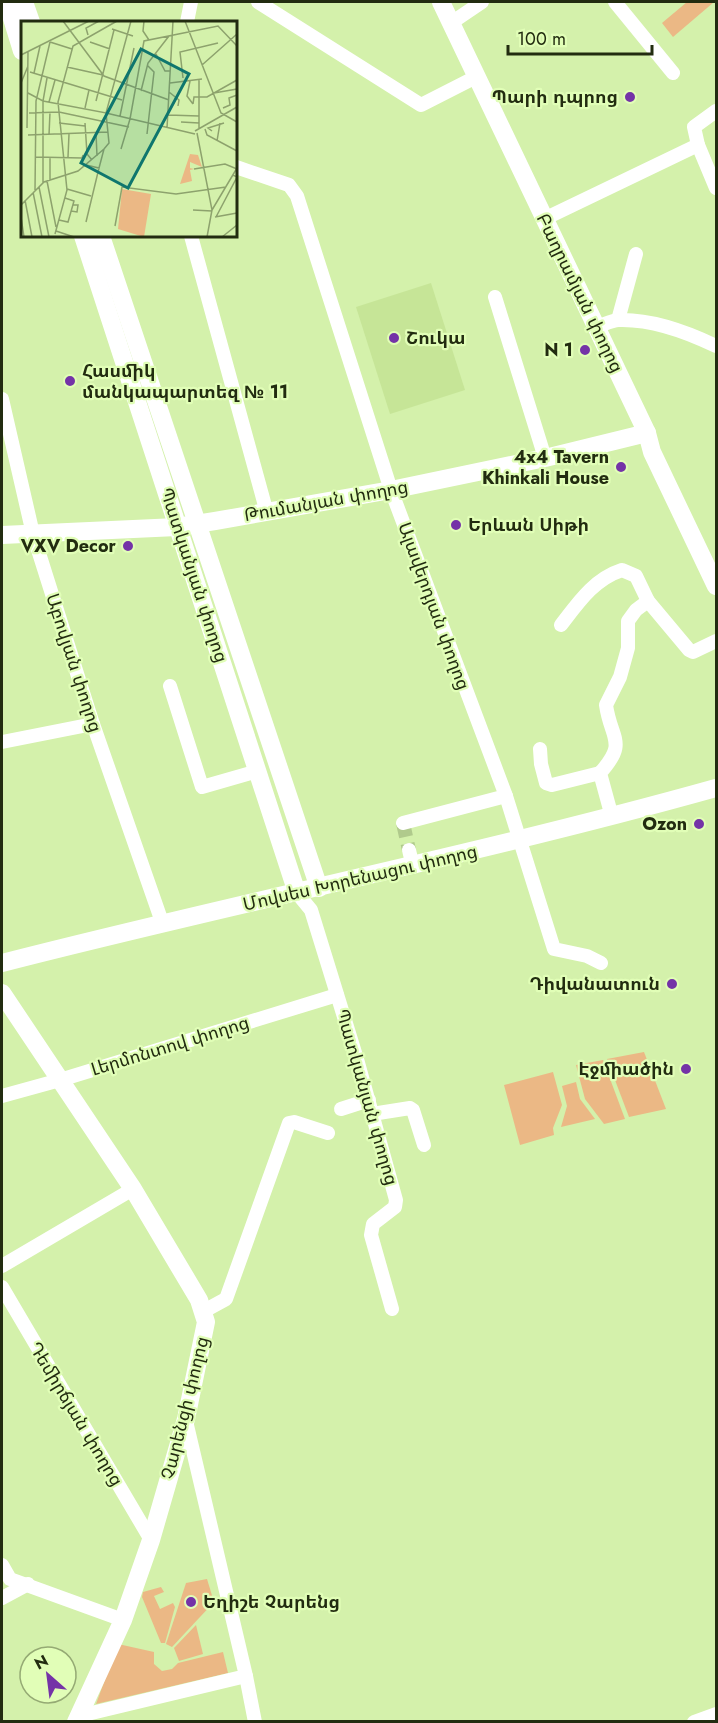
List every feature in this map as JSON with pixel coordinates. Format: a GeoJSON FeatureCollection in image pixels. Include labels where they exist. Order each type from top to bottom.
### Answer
{"type":"FeatureCollection","features":[{"type":"Feature","properties":{"kind":"main road"},"geometry":{"type":"LineString","coordinates":[[7,2],[21,48]]}},
{"type":"Feature","properties":{"kind":"main road"},"geometry":{"type":"LineString","coordinates":[[24,2],[31,21]]}},
{"type":"Feature","properties":{"kind":"main road","name":"Բաղրամյան փողոց"},"geometry":{"type":"LineString","coordinates":[[441,2],[717,586]]}},
{"type":"Feature","properties":{"kind":"main road","name":"Պատկանյան փողոց"},"geometry":{"type":"LineString","coordinates":[[83,237],[297,893]]}},
{"type":"Feature","properties":{"kind":"main road","name":"Պատկանյան փողոց"},"geometry":{"type":"LineString","coordinates":[[101,237],[319,888]]}},
{"type":"Feature","properties":{"kind":"main road","name":"Թումանյան փողոց"},"geometry":{"type":"LineString","coordinates":[[2,535],[177,527],[267,513],[545,458],[646,433]]}},
{"type":"Feature","properties":{"kind":"main road","name":"Մովսես Խորենացու փողոց"},"geometry":{"type":"LineString","coordinates":[[2,963],[162,922],[319,888],[411,858],[521,840],[717,788]]}},
{"type":"Feature","properties":{"kind":"main road","name":"Չարենցի փողոց"},"geometry":{"type":"LineString","coordinates":[[2,993],[133,1189],[204,1311],[206,1322],[186,1419],[151,1540],[123,1620],[78,1719]]}},
{"type":"Feature","properties":{"kind":"street"},"geometry":{"type":"LineString","coordinates":[[187,21],[191,2]]}},
{"type":"Feature","properties":{"kind":"street"},"geometry":{"type":"LineString","coordinates":[[258,2],[421,105],[476,77]]}},
{"type":"Feature","properties":{"kind":"street"},"geometry":{"type":"LineString","coordinates":[[451,23],[482,2]]}},
{"type":"Feature","properties":{"kind":"street"},"geometry":{"type":"LineString","coordinates":[[615,2],[673,73]]}},
{"type":"Feature","properties":{"kind":"street"},"geometry":{"type":"LineString","coordinates":[[717,111],[694,127],[717,188]]}},
{"type":"Feature","properties":{"kind":"street"},"geometry":{"type":"LineString","coordinates":[[544,219],[699,145]]}},
{"type":"Feature","properties":{"kind":"street","name":"Ալավերդյան փողոց"},"geometry":{"type":"LineString","coordinates":[[237,167],[289,185],[297,196],[391,490],[506,796],[554,950],[587,956],[601,963]]}},
{"type":"Feature","properties":{"kind":"street"},"geometry":{"type":"LineString","coordinates":[[190,237],[267,513]]}},
{"type":"Feature","properties":{"kind":"street"},"geometry":{"type":"LineString","coordinates":[[618,320],[636,254]]}},
{"type":"Feature","properties":{"kind":"street"},"geometry":{"type":"LineString","coordinates":[[495,297],[545,458]]}},
{"type":"Feature","properties":{"kind":"street"},"geometry":{"type":"LineString","coordinates":[[596,327],[618,320],[683,330],[717,346]]}},
{"type":"Feature","properties":{"kind":"street","name":"Աբովյան փողոց"},"geometry":{"type":"LineString","coordinates":[[2,399],[33,534],[93,724],[162,922]]}},
{"type":"Feature","properties":{"kind":"street"},"geometry":{"type":"LineString","coordinates":[[561,625],[594,586],[622,570],[636,576],[648,601],[689,650],[693,652],[717,641]]}},
{"type":"Feature","properties":{"kind":"street"},"geometry":{"type":"LineString","coordinates":[[540,749],[546,783],[552,784],[600,773],[615,753],[617,744],[606,705],[620,676],[628,648],[628,621],[636,610],[648,601]]}},
{"type":"Feature","properties":{"kind":"street"},"geometry":{"type":"LineString","coordinates":[[170,686],[202,787],[258,771]]}},
{"type":"Feature","properties":{"kind":"street"},"geometry":{"type":"LineString","coordinates":[[2,742],[93,724]]}},
{"type":"Feature","properties":{"kind":"street"},"geometry":{"type":"LineString","coordinates":[[600,773],[612,817]]}},
{"type":"Feature","properties":{"kind":"street"},"geometry":{"type":"LineString","coordinates":[[403,823],[506,796]]}},
{"type":"Feature","properties":{"kind":"street"},"geometry":{"type":"LineString","coordinates":[[311,910],[319,888]]}},
{"type":"Feature","properties":{"kind":"street","name":"Պատկանյան փողոց"},"geometry":{"type":"LineString","coordinates":[[297,893],[311,910],[369,1100],[396,1200],[395,1208],[373,1224],[371,1235],[392,1309]]}},
{"type":"Feature","properties":{"kind":"street","name":"Լերմոնտով փողոց"},"geometry":{"type":"LineString","coordinates":[[2,1096],[337,994]]}},
{"type":"Feature","properties":{"kind":"street"},"geometry":{"type":"LineString","coordinates":[[341,1109],[369,1100]]}},
{"type":"Feature","properties":{"kind":"street"},"geometry":{"type":"LineString","coordinates":[[372,1114],[410,1108],[423,1145]]}},
{"type":"Feature","properties":{"kind":"street"},"geometry":{"type":"LineString","coordinates":[[204,1311],[226,1299],[286,1128],[294,1122],[328,1133]]}},
{"type":"Feature","properties":{"kind":"street"},"geometry":{"type":"LineString","coordinates":[[2,1266],[133,1189]]}},
{"type":"Feature","properties":{"kind":"street","name":"Դեմիրճյան փողոց"},"geometry":{"type":"LineString","coordinates":[[2,1287],[151,1540]]}},
{"type":"Feature","properties":{"kind":"street"},"geometry":{"type":"LineString","coordinates":[[186,1419],[255,1722]]}},
{"type":"Feature","properties":{"kind":"street"},"geometry":{"type":"LineString","coordinates":[[2,1565],[10,1579],[123,1620]]}},
{"type":"Feature","properties":{"kind":"street"},"geometry":{"type":"LineString","coordinates":[[2,1598],[28,1584]]}},
{"type":"Feature","properties":{"kind":"street"},"geometry":{"type":"LineString","coordinates":[[78,1719],[246,1676]]}},
{"type":"Feature","properties":{"kind":"street"},"geometry":{"type":"LineString","coordinates":[[694,1722],[717,1714]]}},
{"type":"Feature","properties":{"kind":"shaded area"},"geometry":{"type":"Polygon","coordinates":[[[687,2],[714,2],[673,37],[662,23],[687,2]]]}},
{"type":"Feature","properties":{"kind":"shaded area"},"geometry":{"type":"Polygon","coordinates":[[[431,283],[465,390],[390,414],[356,307],[431,283]]]}},
{"type":"Feature","properties":{"kind":"shaded area"},"geometry":{"type":"Polygon","coordinates":[[[644,1052],[666,1109],[629,1117],[607,1059],[644,1052]]]}},
{"type":"Feature","properties":{"kind":"shaded area"},"geometry":{"type":"Polygon","coordinates":[[[603,1060],[625,1119],[604,1124],[585,1099],[576,1065],[603,1060]]]}},
{"type":"Feature","properties":{"kind":"shaded area"},"geometry":{"type":"Polygon","coordinates":[[[553,1072],[562,1105],[553,1128],[554,1135],[520,1145],[504,1085],[553,1072]]]}},
{"type":"Feature","properties":{"kind":"shaded area"},"geometry":{"type":"Polygon","coordinates":[[[576,1082],[580,1099],[595,1119],[561,1127],[567,1106],[562,1086],[576,1082]]]}},
{"type":"Feature","properties":{"kind":"shaded area"},"geometry":{"type":"Polygon","coordinates":[[[207,1579],[214,1602],[172,1647],[166,1644],[186,1583],[207,1579]]]}},
{"type":"Feature","properties":{"kind":"shaded area"},"geometry":{"type":"Polygon","coordinates":[[[161,1587],[164,1592],[154,1596],[160,1609],[173,1603],[175,1607],[165,1643],[161,1643],[142,1597],[143,1592],[161,1587]]]}},
{"type":"Feature","properties":{"kind":"shaded area"},"geometry":{"type":"Polygon","coordinates":[[[196,1625],[203,1654],[179,1661],[174,1648],[196,1625]]]}},
{"type":"Feature","properties":{"kind":"shaded area"},"geometry":{"type":"Polygon","coordinates":[[[118,1644],[154,1652],[154,1664],[162,1671],[172,1669],[178,1663],[223,1652],[228,1673],[96,1704],[118,1644]]]}},
{"type":"Feature","properties":{"kind":"tunnel"},"geometry":{"type":"LineString","coordinates":[[403,823],[409,850]]}},
{"type":"Feature","properties":{"kind":"place","name":"Պարի դպրոց"},"geometry":{"type":"Point","coordinates":[630,97]}},
{"type":"Feature","properties":{"kind":"place","name":"Շուկա"},"geometry":{"type":"Point","coordinates":[394,338]}},
{"type":"Feature","properties":{"kind":"place","name":"N 1"},"geometry":{"type":"Point","coordinates":[585,350]}},
{"type":"Feature","properties":{"kind":"place","name":"Հասմիկ մանկապարտեզ № 11"},"geometry":{"type":"Point","coordinates":[70,381]}},
{"type":"Feature","properties":{"kind":"place","name":"4x4 Tavern Khinkali House"},"geometry":{"type":"Point","coordinates":[621,467]}},
{"type":"Feature","properties":{"kind":"place","name":"Երևան Սիթի"},"geometry":{"type":"Point","coordinates":[456,525]}},
{"type":"Feature","properties":{"kind":"place","name":"VXV Decor"},"geometry":{"type":"Point","coordinates":[128,546]}},
{"type":"Feature","properties":{"kind":"place","name":"Ozon"},"geometry":{"type":"Point","coordinates":[699,824]}},
{"type":"Feature","properties":{"kind":"place","name":"Դիվանատուն"},"geometry":{"type":"Point","coordinates":[672,984]}},
{"type":"Feature","properties":{"kind":"place","name":"Էջմիածին"},"geometry":{"type":"Point","coordinates":[686,1069]}},
{"type":"Feature","properties":{"kind":"place","name":"Եղիշե Չարենց"},"geometry":{"type":"Point","coordinates":[191,1602]}}]}
